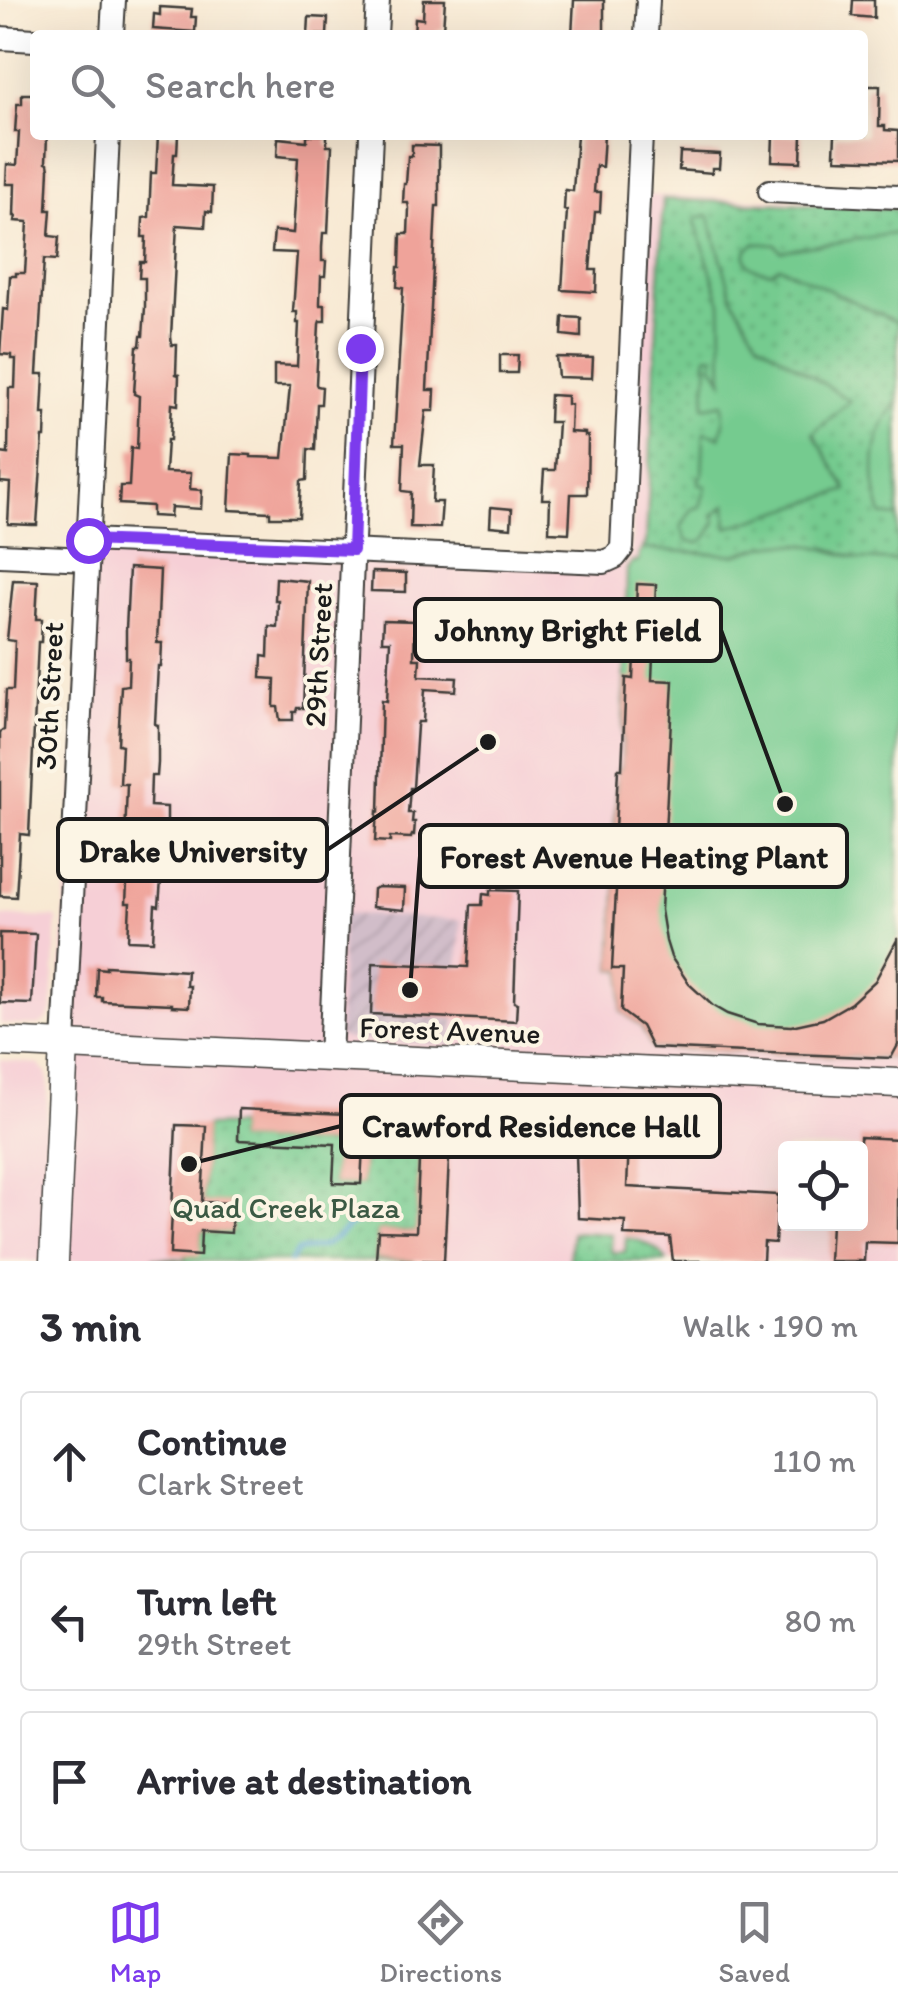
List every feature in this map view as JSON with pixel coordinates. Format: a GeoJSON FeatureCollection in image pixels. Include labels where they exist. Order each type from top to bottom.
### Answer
{"type":"FeatureCollection","features":[{"type":"Feature","properties":{"kind":"main road","name":"Forest Avenue"},"geometry":{"type":"LineString","coordinates":[[0,1042],[898,1084]]}},
{"type":"Feature","properties":{"kind":"main road","name":"30th Street"},"geometry":{"type":"LineString","coordinates":[[54,1261],[64,1045]]}},
{"type":"Feature","properties":{"kind":"street"},"geometry":{"type":"LineString","coordinates":[[112,30],[114,0]]}},
{"type":"Feature","properties":{"kind":"street"},"geometry":{"type":"LineString","coordinates":[[376,30],[378,0]]}},
{"type":"Feature","properties":{"kind":"street"},"geometry":{"type":"LineString","coordinates":[[646,30],[648,0]]}},
{"type":"Feature","properties":{"kind":"street"},"geometry":{"type":"LineString","coordinates":[[0,38],[30,40]]}},
{"type":"Feature","properties":{"kind":"street","name":"30th Street"},"geometry":{"type":"LineString","coordinates":[[64,1045],[108,140]]}},
{"type":"Feature","properties":{"kind":"street","name":"29th Street"},"geometry":{"type":"LineString","coordinates":[[330,1058],[371,140]]}},
{"type":"Feature","properties":{"kind":"street"},"geometry":{"type":"LineString","coordinates":[[0,555],[88,550],[353,550],[604,562],[615,557],[622,548],[641,140]]}},
{"type":"Feature","properties":{"kind":"street"},"geometry":{"type":"LineString","coordinates":[[770,191],[898,197]]}},
{"type":"Feature","properties":{"kind":"shaded area"},"geometry":{"type":"Polygon","coordinates":[[[648,195],[898,205],[898,1261],[0,1261],[0,1060],[38,1064],[48,1080],[43,1258],[88,540],[625,563],[631,552],[648,195]]]}},
{"type":"Feature","properties":{"kind":"shaded area"},"geometry":{"type":"Polygon","coordinates":[[[343,914],[461,920],[453,1045],[339,1036],[343,914]]]}},
{"type":"Feature","properties":{"kind":"shaded area"},"geometry":{"type":"Polygon","coordinates":[[[0,916],[57,918],[52,1010],[38,1026],[0,1024],[0,916]]]}},
{"type":"Feature","properties":{"kind":"green space"},"geometry":{"type":"Polygon","coordinates":[[[663,199],[898,209],[898,561],[859,559],[799,544],[766,546],[734,555],[642,549],[646,543],[663,199]]]}},
{"type":"Feature","properties":{"kind":"green space"},"geometry":{"type":"Polygon","coordinates":[[[707,215],[733,299],[758,341],[850,401],[813,433],[847,490],[727,528],[726,505],[713,515],[716,522],[706,538],[697,543],[686,540],[681,527],[692,509],[700,507],[706,486],[699,484],[704,432],[720,437],[724,422],[723,403],[704,407],[707,355],[714,356],[713,365],[723,381],[721,303],[695,221],[707,215]]]}},
{"type":"Feature","properties":{"kind":"green space"},"geometry":{"type":"Polygon","coordinates":[[[898,233],[898,323],[779,266],[772,272],[766,271],[752,267],[746,260],[747,249],[755,243],[776,245],[781,251],[898,233]]]}},
{"type":"Feature","properties":{"kind":"green space"},"geometry":{"type":"Polygon","coordinates":[[[898,401],[898,517],[882,515],[874,470],[882,428],[898,401]]]}},
{"type":"Feature","properties":{"kind":"green space"},"geometry":{"type":"Polygon","coordinates":[[[782,544],[814,546],[859,559],[898,561],[898,1046],[891,1058],[652,1048],[641,1026],[621,1011],[623,970],[612,969],[618,851],[613,850],[618,769],[622,769],[627,569],[632,562],[638,562],[642,549],[734,555],[782,544]]]}},
{"type":"Feature","properties":{"kind":"green space","name":"Quad Creek Plaza"},"geometry":{"type":"Polygon","coordinates":[[[238,1125],[238,1140],[335,1144],[333,1183],[361,1184],[363,1146],[388,1132],[420,1136],[416,1232],[378,1231],[376,1258],[414,1261],[153,1261],[199,1255],[201,1231],[231,1232],[232,1204],[202,1202],[206,1126],[238,1125]]]}},
{"type":"Feature","properties":{"kind":"green space"},"geometry":{"type":"Polygon","coordinates":[[[572,1232],[612,1234],[611,1252],[625,1252],[626,1238],[638,1240],[667,1261],[569,1261],[572,1232]]]}},
{"type":"Feature","properties":{"kind":"building"},"geometry":{"type":"Polygon","coordinates":[[[424,0],[445,0],[443,30],[414,30],[415,18],[423,19],[424,0]]]}},
{"type":"Feature","properties":{"kind":"building"},"geometry":{"type":"Polygon","coordinates":[[[574,0],[604,0],[604,30],[572,30],[574,0]]]}},
{"type":"Feature","properties":{"kind":"building"},"geometry":{"type":"Polygon","coordinates":[[[853,0],[874,0],[874,18],[852,16],[853,0]]]}},
{"type":"Feature","properties":{"kind":"building"},"geometry":{"type":"Polygon","coordinates":[[[160,7],[192,9],[195,30],[153,29],[154,14],[160,15],[160,7]]]}},
{"type":"Feature","properties":{"kind":"building"},"geometry":{"type":"Polygon","coordinates":[[[309,17],[328,18],[327,30],[308,30],[309,17]]]}},
{"type":"Feature","properties":{"kind":"building"},"geometry":{"type":"Polygon","coordinates":[[[868,86],[880,86],[879,126],[898,131],[898,161],[836,159],[835,140],[868,140],[868,86]]]}},
{"type":"Feature","properties":{"kind":"building"},"geometry":{"type":"Polygon","coordinates":[[[22,94],[30,94],[30,140],[47,140],[49,236],[59,237],[57,260],[44,259],[37,374],[44,374],[42,414],[46,414],[37,525],[8,524],[10,483],[0,482],[0,453],[8,454],[9,388],[15,388],[16,359],[0,354],[3,309],[8,310],[10,276],[25,273],[28,222],[15,221],[15,184],[6,184],[7,164],[17,165],[17,104],[22,104],[22,94]]]}},
{"type":"Feature","properties":{"kind":"building"},"geometry":{"type":"Polygon","coordinates":[[[158,140],[178,140],[172,185],[213,187],[212,212],[206,211],[205,227],[177,225],[171,337],[172,345],[177,345],[178,405],[172,404],[165,472],[191,473],[190,489],[202,490],[201,509],[171,507],[170,517],[152,516],[152,506],[119,504],[120,486],[129,486],[131,448],[137,449],[139,396],[134,394],[137,346],[143,336],[145,307],[145,278],[139,278],[140,262],[145,262],[143,218],[149,217],[151,173],[156,173],[158,140]]]}},
{"type":"Feature","properties":{"kind":"building"},"geometry":{"type":"Polygon","coordinates":[[[278,140],[327,140],[327,146],[332,146],[328,233],[323,233],[322,247],[322,261],[326,261],[320,305],[325,305],[325,321],[319,324],[316,384],[322,387],[321,404],[317,404],[315,450],[308,449],[307,480],[301,481],[299,517],[270,517],[270,512],[229,510],[232,454],[283,458],[290,386],[274,386],[274,365],[297,366],[299,323],[297,312],[293,312],[297,253],[272,252],[274,231],[293,233],[298,158],[277,156],[278,140]]]}},
{"type":"Feature","properties":{"kind":"building"},"geometry":{"type":"Polygon","coordinates":[[[577,140],[604,140],[602,167],[596,166],[594,192],[601,192],[600,212],[595,212],[590,270],[597,270],[596,292],[562,290],[565,190],[573,191],[577,140]]]}},
{"type":"Feature","properties":{"kind":"building"},"geometry":{"type":"Polygon","coordinates":[[[773,140],[802,140],[801,162],[772,161],[773,140]]]}},
{"type":"Feature","properties":{"kind":"building"},"geometry":{"type":"Polygon","coordinates":[[[412,145],[439,146],[427,390],[435,390],[434,411],[426,411],[420,465],[434,465],[432,502],[442,502],[440,528],[410,527],[411,492],[402,491],[404,444],[394,444],[403,288],[397,287],[398,267],[401,234],[408,234],[409,208],[408,203],[403,203],[412,145]]]}},
{"type":"Feature","properties":{"kind":"building"},"geometry":{"type":"Polygon","coordinates":[[[680,152],[720,154],[719,168],[712,168],[712,173],[679,170],[680,152]]]}},
{"type":"Feature","properties":{"kind":"building"},"geometry":{"type":"Polygon","coordinates":[[[563,317],[581,318],[581,337],[562,335],[563,317]]]}},
{"type":"Feature","properties":{"kind":"building"},"geometry":{"type":"Polygon","coordinates":[[[500,355],[518,355],[517,373],[500,373],[500,355]]]}},
{"type":"Feature","properties":{"kind":"building"},"geometry":{"type":"Polygon","coordinates":[[[556,357],[593,358],[592,378],[558,377],[556,357]]]}},
{"type":"Feature","properties":{"kind":"building"},"geometry":{"type":"Polygon","coordinates":[[[550,395],[567,396],[567,404],[571,405],[570,432],[588,436],[587,494],[571,494],[569,533],[549,532],[550,499],[542,499],[544,470],[555,470],[558,422],[549,422],[550,395]]]}},
{"type":"Feature","properties":{"kind":"building"},"geometry":{"type":"Polygon","coordinates":[[[491,507],[512,509],[511,528],[490,526],[491,507]]]}},
{"type":"Feature","properties":{"kind":"building"},"geometry":{"type":"Polygon","coordinates":[[[129,568],[160,570],[157,643],[162,643],[155,724],[158,763],[157,776],[151,776],[150,806],[167,807],[167,827],[155,828],[153,872],[160,872],[161,880],[153,941],[128,940],[128,862],[118,860],[119,841],[125,840],[127,784],[120,784],[122,745],[118,744],[121,686],[128,685],[129,568]]]}},
{"type":"Feature","properties":{"kind":"building"},"geometry":{"type":"Polygon","coordinates":[[[372,572],[406,573],[406,592],[371,591],[372,572]]]}},
{"type":"Feature","properties":{"kind":"building"},"geometry":{"type":"Polygon","coordinates":[[[276,578],[308,581],[303,708],[293,712],[293,720],[280,720],[278,707],[274,707],[275,679],[261,678],[262,656],[268,657],[269,626],[277,627],[276,578]]]}},
{"type":"Feature","properties":{"kind":"building"},"geometry":{"type":"Polygon","coordinates":[[[13,580],[38,581],[36,619],[42,619],[29,835],[20,834],[16,897],[0,896],[0,732],[4,730],[6,690],[13,690],[15,641],[7,640],[13,580]]]}},
{"type":"Feature","properties":{"kind":"building"},"geometry":{"type":"Polygon","coordinates":[[[637,584],[656,585],[652,680],[673,681],[661,910],[671,957],[689,984],[713,1006],[758,1024],[791,1026],[823,1019],[851,1003],[875,981],[898,938],[898,1045],[891,1058],[652,1048],[641,1026],[621,1011],[623,969],[612,969],[618,851],[614,850],[626,678],[633,679],[637,584]]]}},
{"type":"Feature","properties":{"kind":"building"},"geometry":{"type":"Polygon","coordinates":[[[383,620],[415,621],[414,659],[420,659],[419,676],[457,678],[456,691],[425,689],[408,813],[413,813],[414,835],[390,837],[390,842],[375,841],[382,700],[387,701],[390,641],[382,641],[383,620]]]}},
{"type":"Feature","properties":{"kind":"building"},"geometry":{"type":"Polygon","coordinates":[[[405,888],[404,910],[372,907],[373,889],[405,888]]]}},
{"type":"Feature","properties":{"kind":"building"},"geometry":{"type":"Polygon","coordinates":[[[490,890],[518,891],[516,1021],[371,1014],[373,963],[468,967],[471,905],[482,905],[483,894],[490,895],[490,890]]]}},
{"type":"Feature","properties":{"kind":"building"},"geometry":{"type":"Polygon","coordinates":[[[0,933],[36,934],[32,1004],[0,1003],[0,933]]]}},
{"type":"Feature","properties":{"kind":"building"},"geometry":{"type":"Polygon","coordinates":[[[97,968],[187,971],[189,1007],[102,1001],[102,997],[96,997],[97,968]]]}},
{"type":"Feature","properties":{"kind":"building"},"geometry":{"type":"Polygon","coordinates":[[[239,1109],[389,1116],[388,1147],[363,1146],[361,1184],[333,1183],[335,1144],[238,1140],[239,1109]]]}},
{"type":"Feature","properties":{"kind":"building"},"geometry":{"type":"Polygon","coordinates":[[[176,1125],[206,1126],[202,1202],[232,1203],[231,1233],[201,1231],[200,1256],[170,1254],[176,1125]]]}},
{"type":"Feature","properties":{"kind":"building"},"geometry":{"type":"Polygon","coordinates":[[[624,1135],[629,1142],[627,1187],[778,1195],[775,1243],[764,1242],[763,1261],[673,1261],[670,1237],[624,1235],[625,1221],[578,1218],[576,1153],[581,1147],[624,1135]]]}},
{"type":"Feature","properties":{"kind":"building"},"geometry":{"type":"Polygon","coordinates":[[[420,1136],[450,1138],[444,1261],[376,1259],[378,1231],[416,1232],[420,1136]]]}},
{"type":"Feature","properties":{"kind":"building"},"geometry":{"type":"Polygon","coordinates":[[[860,1137],[898,1139],[898,1243],[865,1242],[864,1261],[829,1261],[831,1231],[868,1231],[868,1141],[860,1141],[860,1137]]]}},
{"type":"Feature","properties":{"kind":"waterway"},"geometry":{"type":"LineString","coordinates":[[290,1261],[297,1251],[326,1244],[365,1219]]}},
{"type":"Feature","properties":{"kind":"place","name":"Drake University"},"geometry":{"type":"Point","coordinates":[488,742]}},
{"type":"Feature","properties":{"kind":"place","name":"Johnny Bright Field"},"geometry":{"type":"Point","coordinates":[785,804]}},
{"type":"Feature","properties":{"kind":"place","name":"Forest Avenue Heating Plant"},"geometry":{"type":"Point","coordinates":[410,990]}},
{"type":"Feature","properties":{"kind":"place","name":"Crawford Residence Hall"},"geometry":{"type":"Point","coordinates":[189,1164]}},
{"type":"Feature","properties":{"kind":"route"},"geometry":{"type":"LineString","coordinates":[[88,540],[353,550],[360,348]]}}]}
